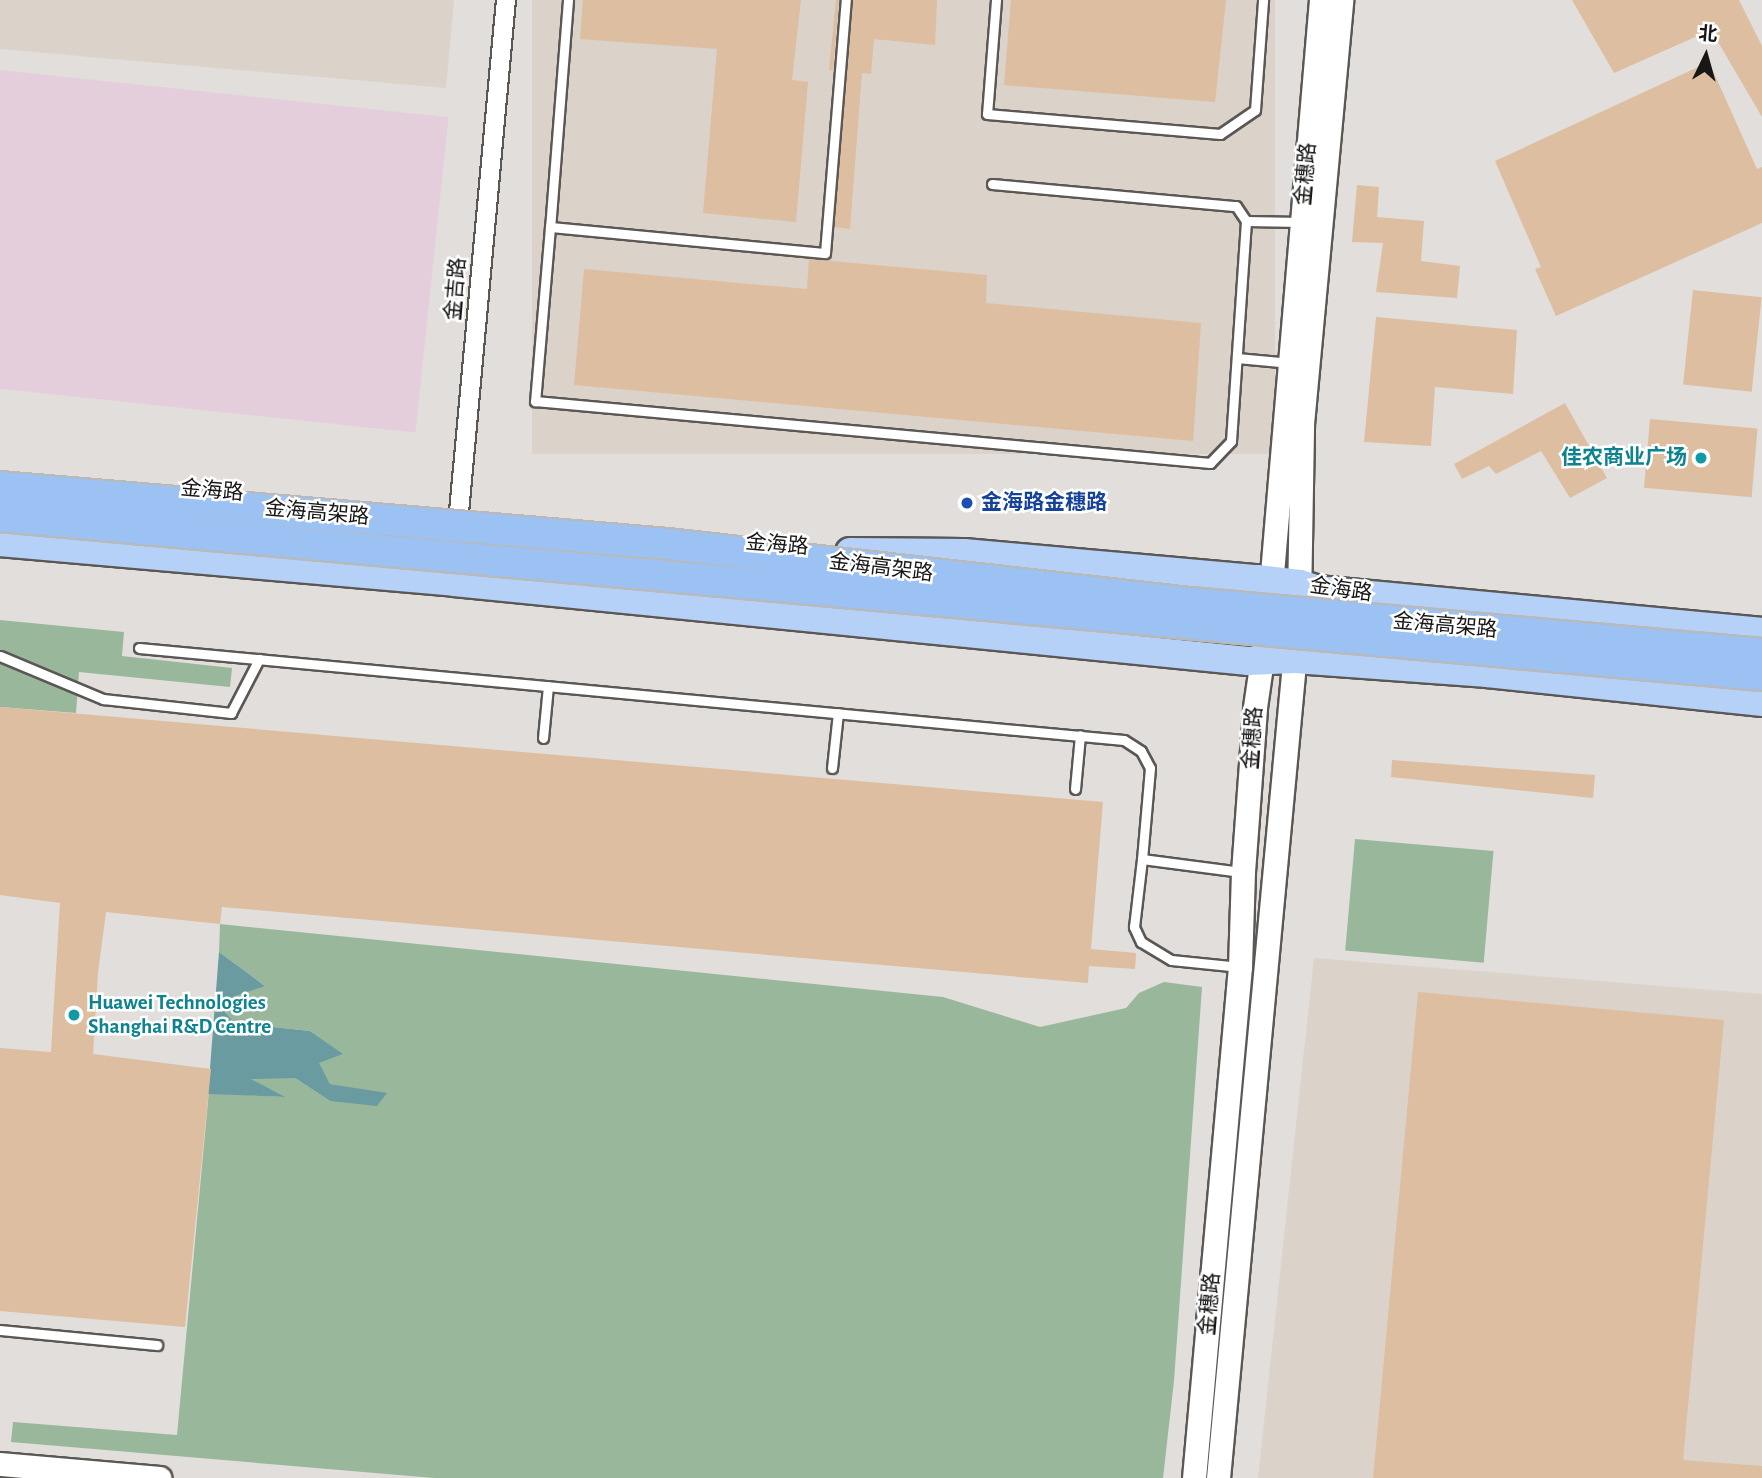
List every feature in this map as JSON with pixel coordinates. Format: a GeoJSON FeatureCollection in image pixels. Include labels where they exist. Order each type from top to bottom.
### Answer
{"type":"FeatureCollection","features":[{"type":"Feature","properties":{"kind":"highway","name":"金海高架路"},"geometry":{"type":"LineString","coordinates":[[0,487],[668,544],[1190,603],[1762,654]]}},
{"type":"Feature","properties":{"kind":"highway","name":"金海高架路"},"geometry":{"type":"LineString","coordinates":[[0,516],[1762,675]]}},
{"type":"Feature","properties":{"kind":"highway"},"geometry":{"type":"LineString","coordinates":[[1118,581],[1762,647]]}},
{"type":"Feature","properties":{"kind":"main road","name":"金海路"},"geometry":{"type":"LineString","coordinates":[[0,473],[869,554],[964,553],[1271,580],[1300,584],[1318,590],[1762,632]]}},
{"type":"Feature","properties":{"kind":"main road"},"geometry":{"type":"LineString","coordinates":[[0,542],[454,583],[1262,662],[1295,659],[1487,673],[1762,702]]}},
{"type":"Feature","properties":{"kind":"street","name":"金吉路"},"geometry":{"type":"LineString","coordinates":[[454,583],[506,0]]}},
{"type":"Feature","properties":{"kind":"street","name":"金穗路"},"geometry":{"type":"LineString","coordinates":[[1218,1478],[1295,659],[1300,584],[1301,222],[1322,0]]}},
{"type":"Feature","properties":{"kind":"street","name":"金穗路"},"geometry":{"type":"LineString","coordinates":[[1194,1478],[1240,967],[1242,872],[1258,678],[1299,364],[1341,0]]}},
{"type":"Feature","properties":{"kind":"street"},"geometry":{"type":"LineString","coordinates":[[0,1464],[159,1478]]}},
{"type":"Feature","properties":{"kind":"lane"},"geometry":{"type":"LineString","coordinates":[[568,0],[535,401],[1210,463],[1231,441],[1246,221],[1236,206],[992,184]]}},
{"type":"Feature","properties":{"kind":"lane"},"geometry":{"type":"LineString","coordinates":[[550,227],[825,253],[846,0]]}},
{"type":"Feature","properties":{"kind":"lane"},"geometry":{"type":"LineString","coordinates":[[996,0],[987,114],[1220,134],[1255,110],[1264,0]]}},
{"type":"Feature","properties":{"kind":"lane"},"geometry":{"type":"LineString","coordinates":[[1322,0],[1341,0]]}},
{"type":"Feature","properties":{"kind":"lane"},"geometry":{"type":"LineString","coordinates":[[1246,221],[1301,222]]}},
{"type":"Feature","properties":{"kind":"lane"},"geometry":{"type":"LineString","coordinates":[[1237,358],[1299,364]]}},
{"type":"Feature","properties":{"kind":"lane"},"geometry":{"type":"LineString","coordinates":[[139,648],[1124,740],[1141,751],[1150,768],[1134,927],[1141,942],[1171,960],[1240,967]]}},
{"type":"Feature","properties":{"kind":"lane"},"geometry":{"type":"LineString","coordinates":[[0,656],[103,699],[231,713],[259,659]]}},
{"type":"Feature","properties":{"kind":"lane"},"geometry":{"type":"LineString","coordinates":[[543,738],[548,686]]}},
{"type":"Feature","properties":{"kind":"lane"},"geometry":{"type":"LineString","coordinates":[[832,768],[838,713]]}},
{"type":"Feature","properties":{"kind":"lane"},"geometry":{"type":"LineString","coordinates":[[1075,789],[1080,735]]}},
{"type":"Feature","properties":{"kind":"lane"},"geometry":{"type":"LineString","coordinates":[[1142,859],[1242,872]]}},
{"type":"Feature","properties":{"kind":"lane"},"geometry":{"type":"LineString","coordinates":[[0,1330],[157,1345]]}},
{"type":"Feature","properties":{"kind":"shaded area"},"geometry":{"type":"Polygon","coordinates":[[[0,0],[454,0],[446,88],[0,49],[0,0]]]}},
{"type":"Feature","properties":{"kind":"shaded area"},"geometry":{"type":"Polygon","coordinates":[[[532,0],[1275,0],[1275,454],[532,454],[532,0]]]}},
{"type":"Feature","properties":{"kind":"shaded area"},"geometry":{"type":"Polygon","coordinates":[[[0,70],[449,117],[415,432],[0,389],[0,70]]]}},
{"type":"Feature","properties":{"kind":"shaded area"},"geometry":{"type":"Polygon","coordinates":[[[1314,958],[1762,994],[1762,1478],[1258,1478],[1314,958]]]}},
{"type":"Feature","properties":{"kind":"green space"},"geometry":{"type":"Polygon","coordinates":[[[0,620],[124,632],[122,656],[232,668],[230,687],[79,672],[76,713],[0,707],[0,620]]]}},
{"type":"Feature","properties":{"kind":"green space"},"geometry":{"type":"Polygon","coordinates":[[[1355,839],[1493,851],[1484,963],[1345,951],[1355,839]]]}},
{"type":"Feature","properties":{"kind":"green space"},"geometry":{"type":"Polygon","coordinates":[[[220,924],[943,997],[1040,1027],[1126,1008],[1139,993],[1164,982],[1202,987],[1174,1381],[1163,1478],[434,1478],[11,1442],[13,1422],[177,1435],[209,1093],[283,1097],[249,1078],[295,1078],[330,1101],[386,1094],[330,1084],[318,1063],[342,1054],[310,1031],[235,1023],[225,1012],[227,999],[264,985],[219,952],[220,924]]]}},
{"type":"Feature","properties":{"kind":"water"},"geometry":{"type":"Polygon","coordinates":[[[219,952],[265,986],[227,999],[225,1012],[235,1023],[310,1031],[343,1054],[319,1063],[330,1084],[387,1093],[377,1106],[330,1101],[295,1078],[251,1079],[285,1097],[208,1094],[219,952]]]}},
{"type":"Feature","properties":{"kind":"building"},"geometry":{"type":"Polygon","coordinates":[[[583,0],[801,0],[792,80],[808,82],[796,222],[703,213],[717,49],[580,39],[583,0]]]}},
{"type":"Feature","properties":{"kind":"building"},"geometry":{"type":"Polygon","coordinates":[[[836,0],[839,0],[833,70],[829,70],[836,0]]]}},
{"type":"Feature","properties":{"kind":"building"},"geometry":{"type":"Polygon","coordinates":[[[853,0],[937,0],[935,45],[874,39],[871,74],[862,73],[850,229],[834,227],[853,0]]]}},
{"type":"Feature","properties":{"kind":"building"},"geometry":{"type":"Polygon","coordinates":[[[1011,0],[1226,0],[1215,102],[1004,85],[1011,0]]]}},
{"type":"Feature","properties":{"kind":"building"},"geometry":{"type":"Polygon","coordinates":[[[1572,0],[1739,0],[1762,46],[1762,117],[1711,30],[1614,73],[1572,0]]]}},
{"type":"Feature","properties":{"kind":"building"},"geometry":{"type":"Polygon","coordinates":[[[1709,62],[1757,169],[1762,167],[1762,223],[1556,316],[1535,269],[1541,267],[1495,161],[1709,62]]]}},
{"type":"Feature","properties":{"kind":"building"},"geometry":{"type":"Polygon","coordinates":[[[1357,185],[1379,187],[1377,217],[1424,221],[1421,261],[1460,266],[1457,298],[1376,292],[1383,243],[1352,242],[1357,185]]]}},
{"type":"Feature","properties":{"kind":"building"},"geometry":{"type":"Polygon","coordinates":[[[809,259],[987,275],[986,303],[1201,323],[1193,441],[574,385],[584,269],[807,289],[809,259]]]}},
{"type":"Feature","properties":{"kind":"building","name":"佳农商业广场"},"geometry":{"type":"Polygon","coordinates":[[[1693,290],[1762,297],[1752,392],[1683,384],[1693,290]]]}},
{"type":"Feature","properties":{"kind":"building"},"geometry":{"type":"Polygon","coordinates":[[[1376,317],[1517,330],[1513,394],[1435,387],[1431,446],[1364,442],[1376,317]]]}},
{"type":"Feature","properties":{"kind":"building"},"geometry":{"type":"Polygon","coordinates":[[[1565,403],[1607,478],[1570,498],[1541,451],[1496,474],[1489,466],[1462,479],[1454,464],[1565,403]]]}},
{"type":"Feature","properties":{"kind":"building","name":"佳农商业广场"},"geometry":{"type":"Polygon","coordinates":[[[1650,419],[1758,428],[1752,497],[1644,488],[1650,419]]]}},
{"type":"Feature","properties":{"kind":"building","name":"Huawei Technologies Shanghai R&D Centre"},"geometry":{"type":"Polygon","coordinates":[[[0,707],[1103,802],[1091,949],[1136,953],[1135,969],[1089,966],[1088,983],[222,907],[220,924],[106,912],[98,973],[93,1054],[211,1069],[185,1327],[0,1311],[0,1048],[51,1052],[60,903],[0,895],[0,707]]]}},
{"type":"Feature","properties":{"kind":"building"},"geometry":{"type":"Polygon","coordinates":[[[1392,760],[1595,775],[1593,798],[1391,777],[1392,760]]]}},
{"type":"Feature","properties":{"kind":"building"},"geometry":{"type":"Polygon","coordinates":[[[1418,992],[1724,1020],[1683,1460],[1762,1466],[1762,1478],[1373,1478],[1418,992]]]}},
{"type":"Feature","properties":{"kind":"place","name":"佳农商业广场"},"geometry":{"type":"Point","coordinates":[1701,458]}},
{"type":"Feature","properties":{"kind":"place","name":"金海路金穗路"},"geometry":{"type":"Point","coordinates":[967,503]}},
{"type":"Feature","properties":{"kind":"place","name":"Huawei Technologies Shanghai R&D Centre"},"geometry":{"type":"Point","coordinates":[74,1015]}}]}
